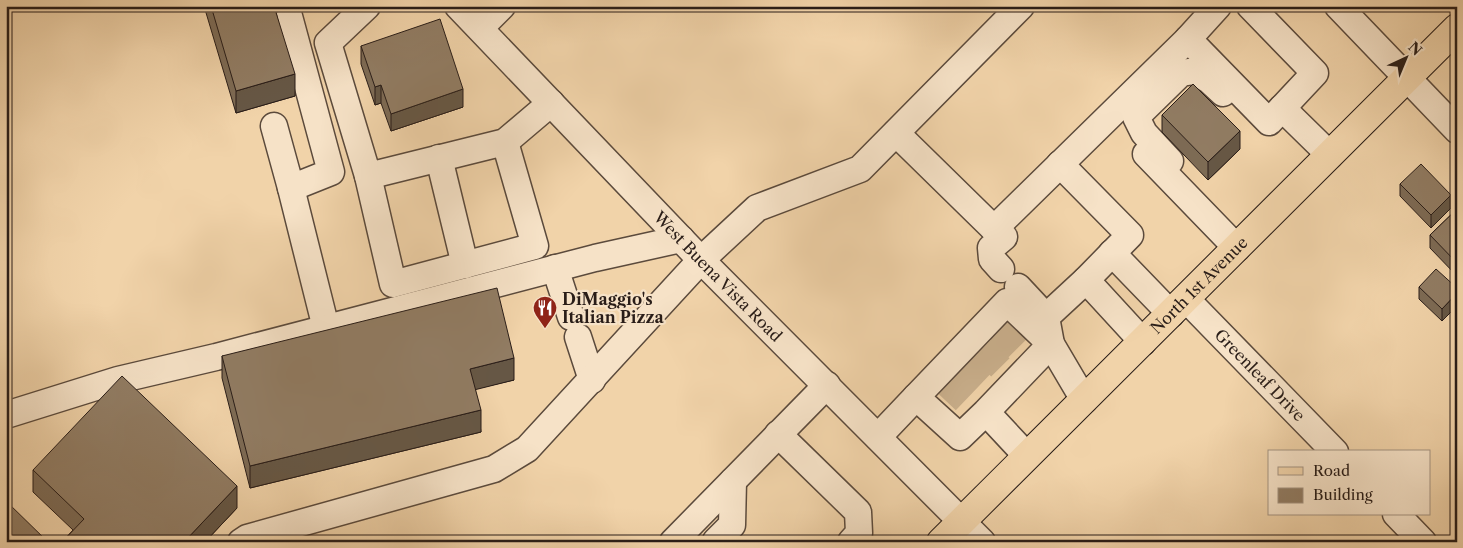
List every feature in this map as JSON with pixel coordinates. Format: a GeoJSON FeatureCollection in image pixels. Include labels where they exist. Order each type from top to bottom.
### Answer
{"type":"FeatureCollection","features":[{"type":"Feature","properties":{"kind":"main road","name":"North 1st Avenue"},"geometry":{"type":"LineString","coordinates":[[942,542],[1457,28]]}},
{"type":"Feature","properties":{"kind":"street"},"geometry":{"type":"LineString","coordinates":[[367,6],[328,43],[368,176],[393,284],[535,246],[505,142]]}},
{"type":"Feature","properties":{"kind":"street","name":"West Buena Vista Road"},"geometry":{"type":"LineString","coordinates":[[458,6],[680,239],[982,542]]}},
{"type":"Feature","properties":{"kind":"street"},"geometry":{"type":"LineString","coordinates":[[480,28],[502,6]]}},
{"type":"Feature","properties":{"kind":"street"},"geometry":{"type":"LineString","coordinates":[[241,542],[247,538],[494,469],[527,450],[701,260],[757,208],[860,169],[1021,6]]}},
{"type":"Feature","properties":{"kind":"street"},"geometry":{"type":"LineString","coordinates":[[994,229],[1188,39],[1218,6]]}},
{"type":"Feature","properties":{"kind":"street"},"geometry":{"type":"LineString","coordinates":[[1188,39],[1269,122],[1315,73],[1250,6]]}},
{"type":"Feature","properties":{"kind":"street"},"geometry":{"type":"LineString","coordinates":[[1338,6],[1457,130]]}},
{"type":"Feature","properties":{"kind":"street"},"geometry":{"type":"LineString","coordinates":[[291,188],[331,172],[292,10]]}},
{"type":"Feature","properties":{"kind":"street"},"geometry":{"type":"LineString","coordinates":[[1210,220],[1201,193],[1144,133],[1136,116],[1181,73],[1194,71],[1209,80],[1241,109],[1255,107]]}},
{"type":"Feature","properties":{"kind":"street"},"geometry":{"type":"LineString","coordinates":[[368,176],[505,142],[551,103]]}},
{"type":"Feature","properties":{"kind":"street"},"geometry":{"type":"LineString","coordinates":[[1282,108],[1330,155]]}},
{"type":"Feature","properties":{"kind":"street"},"geometry":{"type":"LineString","coordinates":[[1109,116],[1237,248]]}},
{"type":"Feature","properties":{"kind":"street"},"geometry":{"type":"LineString","coordinates":[[274,126],[326,328]]}},
{"type":"Feature","properties":{"kind":"street"},"geometry":{"type":"LineString","coordinates":[[896,133],[1004,237],[991,248],[992,259],[1046,317],[1051,344]]}},
{"type":"Feature","properties":{"kind":"street"},"geometry":{"type":"LineString","coordinates":[[439,158],[465,265]]}},
{"type":"Feature","properties":{"kind":"street"},"geometry":{"type":"LineString","coordinates":[[1046,317],[1130,235],[1060,164]]}},
{"type":"Feature","properties":{"kind":"street"},"geometry":{"type":"LineString","coordinates":[[6,415],[118,380],[216,357],[555,268],[680,239]]}},
{"type":"Feature","properties":{"kind":"street","name":"Greenleaf Drive"},"geometry":{"type":"LineString","coordinates":[[1112,253],[1179,306],[1333,450]]}},
{"type":"Feature","properties":{"kind":"street"},"geometry":{"type":"LineString","coordinates":[[555,268],[592,380]]}},
{"type":"Feature","properties":{"kind":"street"},"geometry":{"type":"LineString","coordinates":[[1086,280],[1143,342]]}},
{"type":"Feature","properties":{"kind":"street"},"geometry":{"type":"LineString","coordinates":[[878,437],[916,396],[942,379],[994,325],[1008,302],[1051,344],[1084,400]]}},
{"type":"Feature","properties":{"kind":"street"},"geometry":{"type":"LineString","coordinates":[[916,396],[960,438],[991,396],[1027,357],[1051,344]]}},
{"type":"Feature","properties":{"kind":"street"},"geometry":{"type":"LineString","coordinates":[[672,542],[827,385]]}},
{"type":"Feature","properties":{"kind":"street"},"geometry":{"type":"LineString","coordinates":[[991,396],[1027,456]]}},
{"type":"Feature","properties":{"kind":"street"},"geometry":{"type":"LineString","coordinates":[[778,434],[858,512],[860,534],[851,542]]}},
{"type":"Feature","properties":{"kind":"street"},"geometry":{"type":"LineString","coordinates":[[716,541],[732,525],[733,481]]}},
{"type":"Feature","properties":{"kind":"street"},"geometry":{"type":"LineString","coordinates":[[1398,516],[1423,542]]}},
{"type":"Feature","properties":{"kind":"building"},"geometry":{"type":"Polygon","coordinates":[[[211,6],[274,6],[295,74],[236,91],[211,6]]]}},
{"type":"Feature","properties":{"kind":"building"},"geometry":{"type":"Polygon","coordinates":[[[440,19],[463,89],[391,114],[381,85],[375,87],[361,46],[440,19]]]}},
{"type":"Feature","properties":{"kind":"building"},"geometry":{"type":"Polygon","coordinates":[[[1193,84],[1240,131],[1208,162],[1162,115],[1193,84]]]}},
{"type":"Feature","properties":{"kind":"building"},"geometry":{"type":"Polygon","coordinates":[[[1421,164],[1451,195],[1431,215],[1400,184],[1421,164]]]}},
{"type":"Feature","properties":{"kind":"building"},"geometry":{"type":"Polygon","coordinates":[[[1457,209],[1457,263],[1430,235],[1457,209]]]}},
{"type":"Feature","properties":{"kind":"building"},"geometry":{"type":"Polygon","coordinates":[[[1436,269],[1457,288],[1457,293],[1442,309],[1419,287],[1436,269]]]}},
{"type":"Feature","properties":{"kind":"building"},"geometry":{"type":"Polygon","coordinates":[[[497,288],[514,358],[470,369],[481,410],[250,466],[222,356],[497,288]]]}},
{"type":"Feature","properties":{"kind":"building"},"geometry":{"type":"Polygon","coordinates":[[[122,376],[237,486],[184,542],[62,542],[84,519],[33,470],[122,376]]]}},
{"type":"Feature","properties":{"kind":"building"},"geometry":{"type":"Polygon","coordinates":[[[6,501],[48,542],[6,542],[6,501]]]}},
{"type":"Feature","properties":{"kind":"tunnel"},"geometry":{"type":"LineString","coordinates":[[999,330],[1021,352]]}},
{"type":"Feature","properties":{"kind":"tunnel"},"geometry":{"type":"LineString","coordinates":[[982,349],[1003,370]]}},
{"type":"Feature","properties":{"kind":"tunnel"},"geometry":{"type":"LineString","coordinates":[[964,364],[988,387]]}},
{"type":"Feature","properties":{"kind":"tunnel"},"geometry":{"type":"LineString","coordinates":[[946,383],[969,405]]}},
{"type":"Feature","properties":{"kind":"place","name":"DiMaggio's Italian Pizza"},"geometry":{"type":"Point","coordinates":[545,329]}}]}
